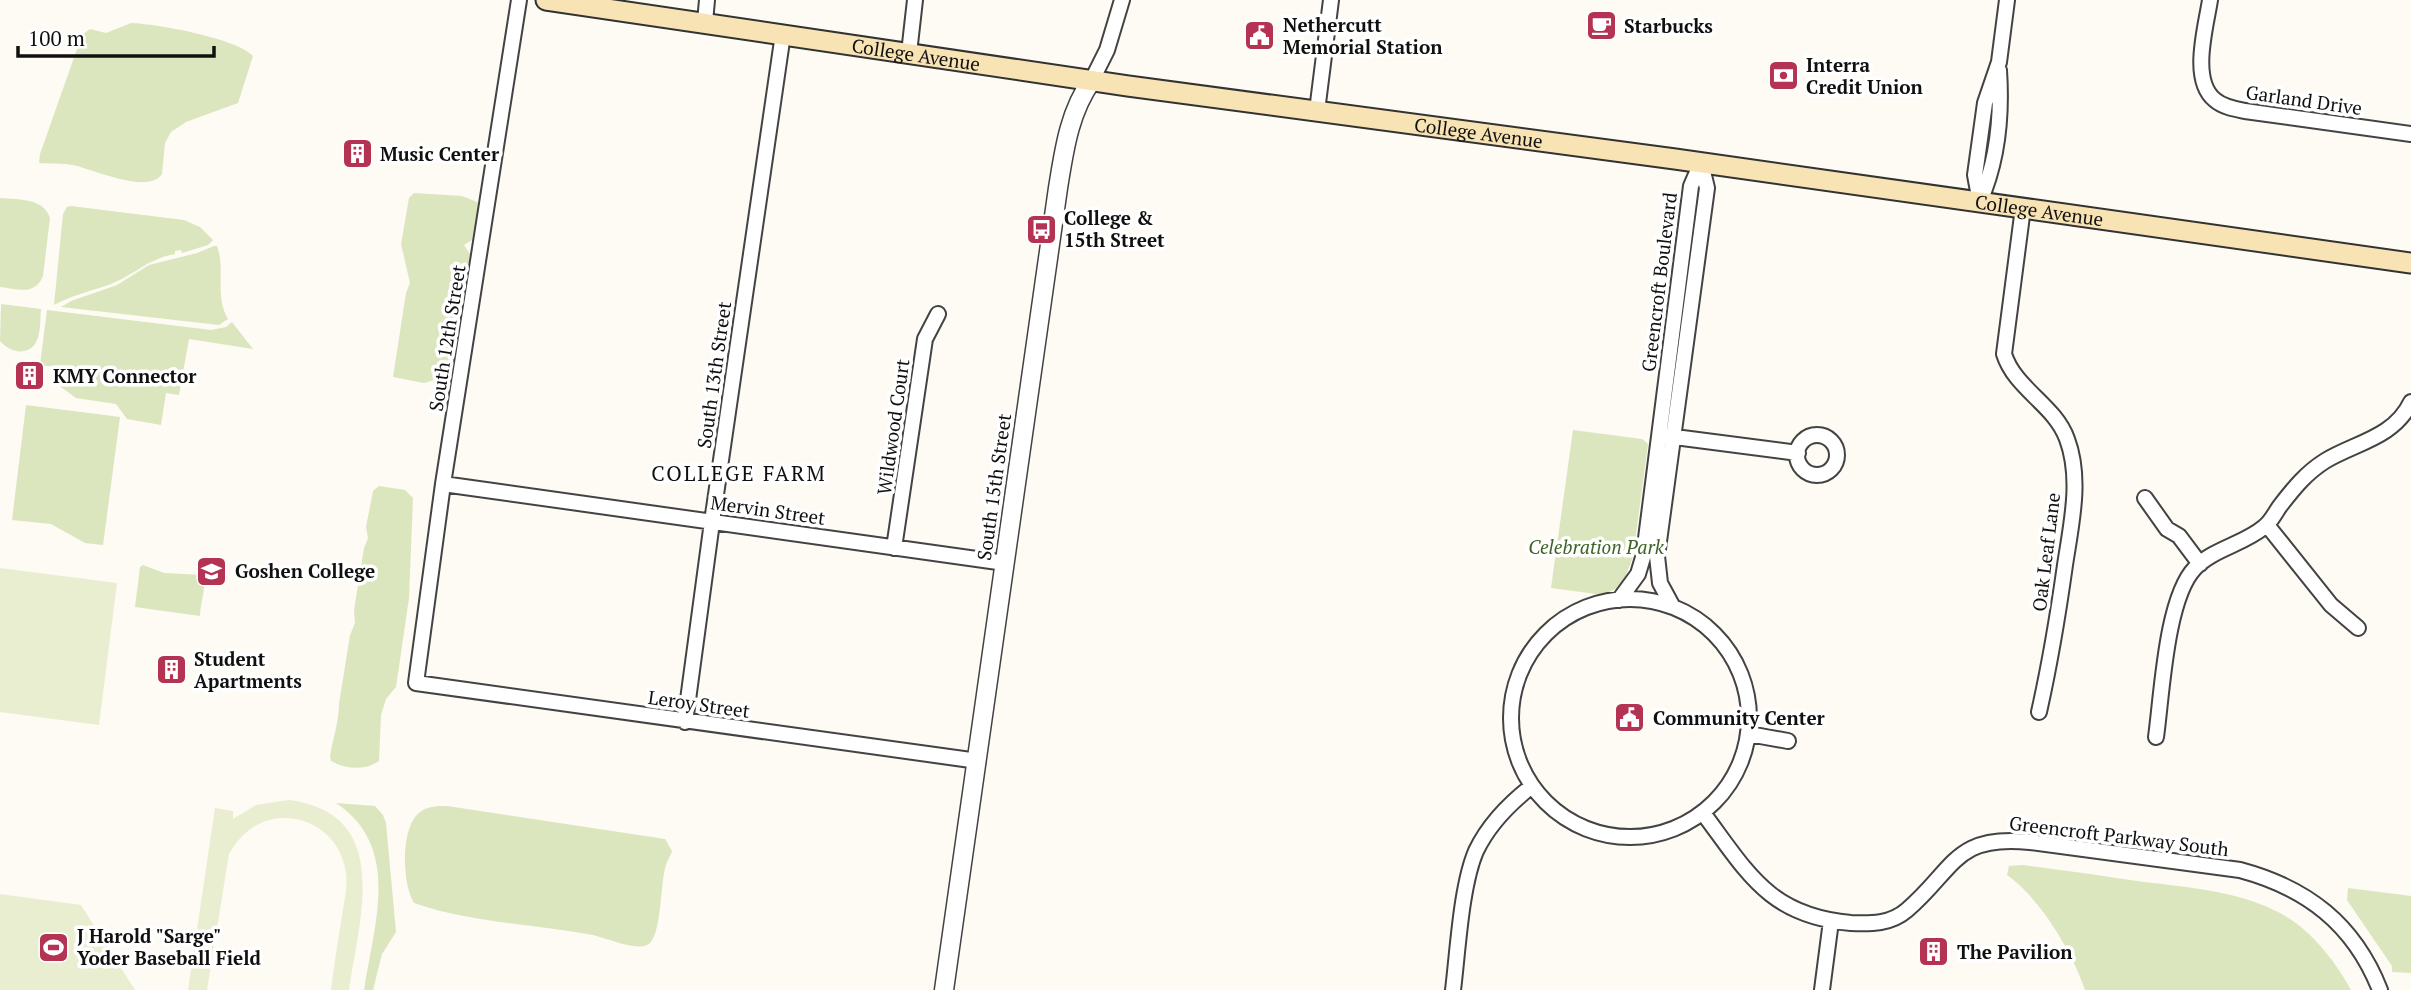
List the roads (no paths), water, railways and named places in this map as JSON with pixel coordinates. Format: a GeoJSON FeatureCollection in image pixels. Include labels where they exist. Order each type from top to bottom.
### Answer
{"type":"FeatureCollection","features":[{"type":"Feature","properties":{"kind":"main road","name":"College Avenue"},"geometry":{"type":"LineString","coordinates":[[546,0],[1092,80],[2411,263]]}},
{"type":"Feature","properties":{"kind":"street","name":"South 12th Street"},"geometry":{"type":"LineString","coordinates":[[416,683],[443,484],[519,0]]}},
{"type":"Feature","properties":{"kind":"street"},"geometry":{"type":"LineString","coordinates":[[705,22],[707,0]]}},
{"type":"Feature","properties":{"kind":"street"},"geometry":{"type":"LineString","coordinates":[[909,53],[915,0]]}},
{"type":"Feature","properties":{"kind":"street","name":"South 15th Street"},"geometry":{"type":"LineString","coordinates":[[944,990],[1063,161],[1078,100],[1107,50],[1122,0]]}},
{"type":"Feature","properties":{"kind":"street"},"geometry":{"type":"LineString","coordinates":[[1317,111],[1332,0]]}},
{"type":"Feature","properties":{"kind":"street"},"geometry":{"type":"LineString","coordinates":[[1980,202],[1991,177],[1993,164],[2001,104],[1999,62],[2007,0]]}},
{"type":"Feature","properties":{"kind":"street","name":"Garland Drive"},"geometry":{"type":"LineString","coordinates":[[2210,0],[2201,71],[2204,83],[2215,101],[2245,111],[2411,134]]}},
{"type":"Feature","properties":{"kind":"street","name":"South 13th Street"},"geometry":{"type":"LineString","coordinates":[[685,722],[783,34]]}},
{"type":"Feature","properties":{"kind":"street","name":"Greencroft Boulevard"},"geometry":{"type":"LineString","coordinates":[[1619,600],[1635,579],[1642,562],[1666,436],[1707,188],[1701,163]]}},
{"type":"Feature","properties":{"kind":"street","name":"Oak Leaf Lane"},"geometry":{"type":"LineString","coordinates":[[2023,208],[2004,355],[2013,374],[2062,427],[2071,451],[2073,467],[2074,506],[2053,650],[2039,712]]}},
{"type":"Feature","properties":{"kind":"street","name":"Wildwood Court"},"geometry":{"type":"LineString","coordinates":[[894,548],[925,339],[938,314]]}},
{"type":"Feature","properties":{"kind":"street"},"geometry":{"type":"LineString","coordinates":[[2156,737],[2176,603],[2188,578],[2200,564],[2267,525],[2305,474],[2328,459],[2370,441],[2391,426],[2411,402]]}},
{"type":"Feature","properties":{"kind":"street"},"geometry":{"type":"LineString","coordinates":[[1666,436],[1798,453]]}},
{"type":"Feature","properties":{"kind":"street","name":"Greencroft Boulevard"},"geometry":{"type":"LineString","coordinates":[[1666,436],[1657,565],[1660,583],[1672,607]]}},
{"type":"Feature","properties":{"kind":"street","name":"Mervin Street"},"geometry":{"type":"LineString","coordinates":[[443,484],[1005,563]]}},
{"type":"Feature","properties":{"kind":"street"},"geometry":{"type":"LineString","coordinates":[[2145,498],[2167,529],[2179,536],[2200,564]]}},
{"type":"Feature","properties":{"kind":"street"},"geometry":{"type":"LineString","coordinates":[[2267,525],[2331,606],[2358,628]]}},
{"type":"Feature","properties":{"kind":"street"},"geometry":{"type":"LineString","coordinates":[[1619,600],[1644,600],[1672,607],[1713,632],[1729,651],[1740,672],[1747,695],[1749,734],[1743,757],[1734,778],[1720,797],[1703,813],[1674,829],[1658,834],[1622,837],[1604,834],[1569,820],[1553,809],[1532,786],[1517,756],[1511,724],[1511,707],[1520,673],[1537,643],[1560,622],[1588,607],[1619,600]]}},
{"type":"Feature","properties":{"kind":"street","name":"Leroy Street"},"geometry":{"type":"LineString","coordinates":[[416,683],[978,761]]}},
{"type":"Feature","properties":{"kind":"street"},"geometry":{"type":"LineString","coordinates":[[1749,734],[1788,741]]}},
{"type":"Feature","properties":{"kind":"street"},"geometry":{"type":"LineString","coordinates":[[1453,990],[1469,870],[1477,851],[1502,814],[1532,786]]}},
{"type":"Feature","properties":{"kind":"street","name":"Greencroft Parkway South"},"geometry":{"type":"LineString","coordinates":[[1703,813],[1765,891],[1794,911],[1830,921],[1866,924],[1892,920],[1907,910],[1943,872],[1974,846],[1996,840],[2030,842],[2240,870],[2266,877],[2314,902],[2347,932],[2373,973],[2380,990]]}},
{"type":"Feature","properties":{"kind":"street"},"geometry":{"type":"LineString","coordinates":[[1822,990],[1830,921]]}},
{"type":"Feature","properties":{"kind":"place","name":"Starbucks"},"geometry":{"type":"Point","coordinates":[1601,26]}},
{"type":"Feature","properties":{"kind":"place","name":"Nethercutt Memorial Station"},"geometry":{"type":"Point","coordinates":[1260,36]}},
{"type":"Feature","properties":{"kind":"place","name":"Interra Credit Union"},"geometry":{"type":"Point","coordinates":[1783,76]}},
{"type":"Feature","properties":{"kind":"place","name":"Music Center"},"geometry":{"type":"Point","coordinates":[357,154]}},
{"type":"Feature","properties":{"kind":"place","name":"College & 15th Street"},"geometry":{"type":"Point","coordinates":[1041,229]}},
{"type":"Feature","properties":{"kind":"place","name":"KMY Connector"},"geometry":{"type":"Point","coordinates":[30,376]}},
{"type":"Feature","properties":{"kind":"place","name":"Goshen College"},"geometry":{"type":"Point","coordinates":[212,571]}},
{"type":"Feature","properties":{"kind":"place","name":"Student Apartments"},"geometry":{"type":"Point","coordinates":[171,670]}},
{"type":"Feature","properties":{"kind":"place","name":"Community Center"},"geometry":{"type":"Point","coordinates":[1630,718]}},
{"type":"Feature","properties":{"kind":"place","name":"J Harold \"Sarge\" Yoder Baseball Field"},"geometry":{"type":"Point","coordinates":[54,947]}},
{"type":"Feature","properties":{"kind":"place","name":"The Pavilion"},"geometry":{"type":"Point","coordinates":[1934,952]}},
{"type":"Feature","properties":{"kind":"district","name":"COLLEGE FARM"},"geometry":{"type":"Point","coordinates":[739,474]}},
{"type":"Feature","properties":{"kind":"park label","name":"Celebration Park"},"geometry":{"type":"Point","coordinates":[1596,547]}}]}
